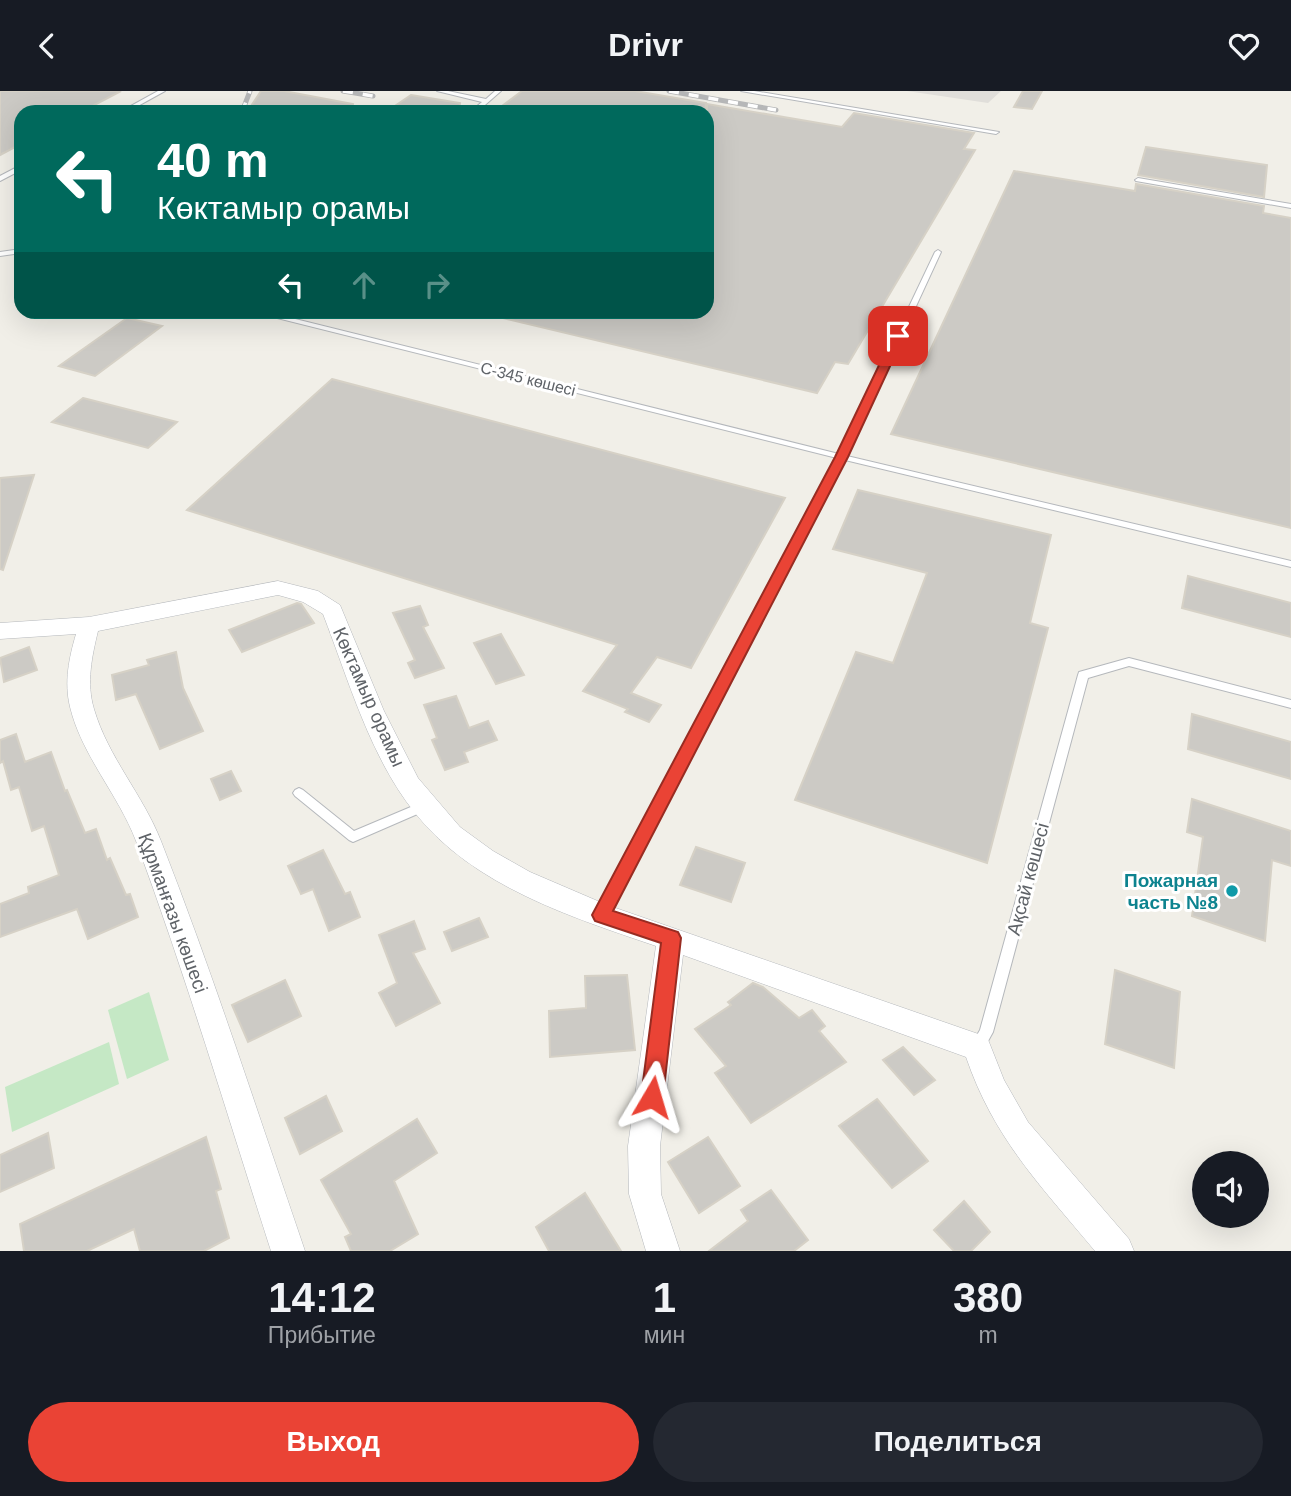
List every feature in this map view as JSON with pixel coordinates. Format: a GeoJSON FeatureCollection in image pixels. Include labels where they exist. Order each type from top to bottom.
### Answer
{"type":"FeatureCollection","features":[{"type":"Feature","properties":{"kind":"street","name":"Көктамыр орамы"},"geometry":{"type":"LineString","coordinates":[[89,625],[278,588],[310,596],[332,610],[398,768],[425,806],[452,835],[492,865],[601,915],[977,1047]]}},
{"type":"Feature","properties":{"kind":"street"},"geometry":{"type":"LineString","coordinates":[[0,631],[89,625]]}},
{"type":"Feature","properties":{"kind":"street","name":"Құрманғазы көшесі"},"geometry":{"type":"LineString","coordinates":[[89,625],[77,669],[82,707],[99,753],[145,832],[288,1251]]}},
{"type":"Feature","properties":{"kind":"street"},"geometry":{"type":"LineString","coordinates":[[663,1251],[645,1194],[644,1146],[671,938]]}},
{"type":"Feature","properties":{"kind":"street"},"geometry":{"type":"LineString","coordinates":[[977,1047],[991,1087],[1017,1133],[1117,1251]]}},
{"type":"Feature","properties":{"kind":"lane"},"geometry":{"type":"LineString","coordinates":[[136,105],[162,91]]}},
{"type":"Feature","properties":{"kind":"lane"},"geometry":{"type":"LineString","coordinates":[[440,91],[487,101]]}},
{"type":"Feature","properties":{"kind":"lane"},"geometry":{"type":"LineString","coordinates":[[482,105],[498,91]]}},
{"type":"Feature","properties":{"kind":"lane"},"geometry":{"type":"LineString","coordinates":[[744,91],[996,132]]}},
{"type":"Feature","properties":{"kind":"lane"},"geometry":{"type":"LineString","coordinates":[[1138,180],[1291,206]]}},
{"type":"Feature","properties":{"kind":"lane"},"geometry":{"type":"LineString","coordinates":[[601,915],[842,457],[938,252]]}},
{"type":"Feature","properties":{"kind":"lane","name":"С-345 көшесі"},"geometry":{"type":"LineString","coordinates":[[284,319],[842,457],[1291,564]]}},
{"type":"Feature","properties":{"kind":"lane","name":"Ақсай көшесі"},"geometry":{"type":"LineString","coordinates":[[977,1047],[986,1032],[1083,675],[1129,662],[1291,704]]}},
{"type":"Feature","properties":{"kind":"lane"},"geometry":{"type":"LineString","coordinates":[[299,793],[354,837],[425,806]]}},
{"type":"Feature","properties":{"kind":"shaded area"},"geometry":{"type":"Polygon","coordinates":[[[907,91],[1001,91],[988,103],[907,91]]]}},
{"type":"Feature","properties":{"kind":"green space"},"geometry":{"type":"Polygon","coordinates":[[[149,992],[169,1060],[127,1079],[108,1010],[149,992]]]}},
{"type":"Feature","properties":{"kind":"green space"},"geometry":{"type":"Polygon","coordinates":[[[109,1042],[119,1084],[12,1132],[5,1087],[109,1042]]]}},
{"type":"Feature","properties":{"kind":"building"},"geometry":{"type":"Polygon","coordinates":[[[0,91],[121,91],[94,105],[14,105],[14,148],[0,155],[0,91]]]}},
{"type":"Feature","properties":{"kind":"building"},"geometry":{"type":"Polygon","coordinates":[[[261,91],[284,91],[353,104],[353,105],[252,105],[261,91]]]}},
{"type":"Feature","properties":{"kind":"building"},"geometry":{"type":"Polygon","coordinates":[[[522,91],[635,91],[706,103],[706,105],[503,105],[522,91]]]}},
{"type":"Feature","properties":{"kind":"building"},"geometry":{"type":"Polygon","coordinates":[[[1023,91],[1042,91],[1032,109],[1014,107],[1023,91]]]}},
{"type":"Feature","properties":{"kind":"building"},"geometry":{"type":"Polygon","coordinates":[[[411,95],[460,103],[460,105],[396,105],[411,95]]]}},
{"type":"Feature","properties":{"kind":"building"},"geometry":{"type":"Polygon","coordinates":[[[714,105],[842,127],[854,113],[974,133],[964,149],[975,150],[848,364],[835,362],[817,393],[507,319],[714,319],[714,105]]]}},
{"type":"Feature","properties":{"kind":"building"},"geometry":{"type":"Polygon","coordinates":[[[1146,147],[1267,165],[1264,197],[1138,175],[1146,147]]]}},
{"type":"Feature","properties":{"kind":"building"},"geometry":{"type":"Polygon","coordinates":[[[1014,171],[1135,191],[1136,184],[1264,206],[1263,213],[1291,218],[1291,528],[891,434],[1014,171]]]}},
{"type":"Feature","properties":{"kind":"building"},"geometry":{"type":"Polygon","coordinates":[[[126,319],[162,326],[95,376],[59,366],[126,319]]]}},
{"type":"Feature","properties":{"kind":"building"},"geometry":{"type":"Polygon","coordinates":[[[332,379],[785,498],[691,668],[657,657],[631,693],[661,705],[649,722],[625,712],[628,709],[583,691],[617,645],[187,510],[332,379]]]}},
{"type":"Feature","properties":{"kind":"building"},"geometry":{"type":"Polygon","coordinates":[[[83,398],[177,422],[148,448],[52,422],[83,398]]]}},
{"type":"Feature","properties":{"kind":"building"},"geometry":{"type":"Polygon","coordinates":[[[34,475],[3,570],[0,569],[0,478],[34,475]]]}},
{"type":"Feature","properties":{"kind":"building"},"geometry":{"type":"Polygon","coordinates":[[[858,490],[1051,535],[1030,623],[1048,628],[987,863],[795,800],[856,652],[893,663],[927,573],[833,549],[858,490]]]}},
{"type":"Feature","properties":{"kind":"building"},"geometry":{"type":"Polygon","coordinates":[[[1188,576],[1291,603],[1291,637],[1182,608],[1188,576]]]}},
{"type":"Feature","properties":{"kind":"building"},"geometry":{"type":"Polygon","coordinates":[[[297,603],[301,604],[314,623],[242,652],[229,630],[297,603]]]}},
{"type":"Feature","properties":{"kind":"building"},"geometry":{"type":"Polygon","coordinates":[[[420,606],[428,625],[423,627],[444,668],[415,678],[408,663],[415,660],[393,613],[420,606]]]}},
{"type":"Feature","properties":{"kind":"building"},"geometry":{"type":"Polygon","coordinates":[[[501,634],[524,675],[496,684],[474,643],[501,634]]]}},
{"type":"Feature","properties":{"kind":"building"},"geometry":{"type":"Polygon","coordinates":[[[29,647],[37,670],[4,682],[0,658],[29,647]]]}},
{"type":"Feature","properties":{"kind":"building"},"geometry":{"type":"Polygon","coordinates":[[[176,652],[183,688],[203,731],[160,749],[136,694],[116,700],[112,675],[149,665],[147,660],[176,652]]]}},
{"type":"Feature","properties":{"kind":"building"},"geometry":{"type":"Polygon","coordinates":[[[456,696],[469,728],[488,721],[497,740],[464,752],[468,762],[445,770],[432,740],[437,738],[424,705],[456,696]]]}},
{"type":"Feature","properties":{"kind":"building"},"geometry":{"type":"Polygon","coordinates":[[[1192,714],[1291,742],[1291,779],[1188,749],[1192,714]]]}},
{"type":"Feature","properties":{"kind":"building"},"geometry":{"type":"Polygon","coordinates":[[[16,734],[25,762],[51,752],[65,791],[67,790],[85,833],[96,829],[107,860],[110,858],[126,895],[130,894],[138,917],[88,939],[77,909],[0,937],[0,904],[29,893],[28,887],[59,875],[44,826],[32,831],[19,787],[11,790],[3,761],[0,763],[0,740],[16,734]]]}},
{"type":"Feature","properties":{"kind":"building"},"geometry":{"type":"Polygon","coordinates":[[[231,771],[241,791],[220,800],[211,779],[231,771]]]}},
{"type":"Feature","properties":{"kind":"building","name":"Пожарная часть №8"},"geometry":{"type":"Polygon","coordinates":[[[1192,799],[1291,831],[1291,866],[1272,860],[1265,941],[1192,916],[1203,837],[1187,832],[1192,799]]]}},
{"type":"Feature","properties":{"kind":"building"},"geometry":{"type":"Polygon","coordinates":[[[696,847],[745,863],[731,902],[680,885],[696,847]]]}},
{"type":"Feature","properties":{"kind":"building"},"geometry":{"type":"Polygon","coordinates":[[[323,850],[345,894],[350,892],[360,917],[329,931],[313,889],[301,894],[288,866],[323,850]]]}},
{"type":"Feature","properties":{"kind":"building"},"geometry":{"type":"Polygon","coordinates":[[[479,918],[488,937],[452,951],[444,932],[479,918]]]}},
{"type":"Feature","properties":{"kind":"building"},"geometry":{"type":"Polygon","coordinates":[[[414,921],[425,949],[413,953],[440,1003],[396,1026],[379,993],[397,983],[379,935],[414,921]]]}},
{"type":"Feature","properties":{"kind":"building"},"geometry":{"type":"Polygon","coordinates":[[[1115,970],[1180,992],[1174,1068],[1105,1044],[1115,970]]]}},
{"type":"Feature","properties":{"kind":"building"},"geometry":{"type":"Polygon","coordinates":[[[627,975],[635,1050],[550,1057],[549,1011],[586,1008],[585,976],[627,975]]]}},
{"type":"Feature","properties":{"kind":"building"},"geometry":{"type":"Polygon","coordinates":[[[285,980],[301,1016],[248,1042],[232,1005],[285,980]]]}},
{"type":"Feature","properties":{"kind":"building"},"geometry":{"type":"Polygon","coordinates":[[[753,983],[763,987],[799,1018],[812,1010],[825,1026],[819,1031],[846,1062],[751,1123],[715,1073],[726,1066],[695,1029],[731,1005],[728,1002],[753,983]]]}},
{"type":"Feature","properties":{"kind":"building"},"geometry":{"type":"Polygon","coordinates":[[[903,1047],[935,1080],[914,1095],[883,1060],[903,1047]]]}},
{"type":"Feature","properties":{"kind":"building"},"geometry":{"type":"Polygon","coordinates":[[[326,1096],[342,1131],[300,1154],[285,1118],[326,1096]]]}},
{"type":"Feature","properties":{"kind":"building"},"geometry":{"type":"Polygon","coordinates":[[[877,1099],[928,1161],[892,1188],[839,1126],[877,1099]]]}},
{"type":"Feature","properties":{"kind":"building"},"geometry":{"type":"Polygon","coordinates":[[[417,1119],[437,1153],[394,1181],[418,1234],[390,1251],[351,1251],[345,1237],[351,1234],[321,1180],[417,1119]]]}},
{"type":"Feature","properties":{"kind":"building"},"geometry":{"type":"Polygon","coordinates":[[[48,1133],[54,1168],[0,1192],[0,1155],[48,1133]]]}},
{"type":"Feature","properties":{"kind":"building"},"geometry":{"type":"Polygon","coordinates":[[[206,1137],[221,1189],[216,1191],[229,1238],[204,1251],[140,1251],[134,1229],[87,1251],[24,1251],[20,1224],[206,1137]]]}},
{"type":"Feature","properties":{"kind":"building"},"geometry":{"type":"Polygon","coordinates":[[[708,1137],[740,1186],[699,1213],[668,1162],[708,1137]]]}},
{"type":"Feature","properties":{"kind":"building"},"geometry":{"type":"Polygon","coordinates":[[[771,1190],[808,1240],[794,1251],[709,1251],[748,1221],[741,1210],[771,1190]]]}},
{"type":"Feature","properties":{"kind":"building"},"geometry":{"type":"Polygon","coordinates":[[[585,1193],[621,1251],[549,1251],[536,1227],[585,1193]]]}},
{"type":"Feature","properties":{"kind":"building"},"geometry":{"type":"Polygon","coordinates":[[[964,1201],[990,1232],[971,1251],[954,1251],[934,1230],[964,1201]]]}},
{"type":"Feature","properties":{"kind":"railway"},"geometry":{"type":"LineString","coordinates":[[245,105],[250,91]]}},
{"type":"Feature","properties":{"kind":"railway"},"geometry":{"type":"LineString","coordinates":[[343,91],[373,96]]}},
{"type":"Feature","properties":{"kind":"railway"},"geometry":{"type":"LineString","coordinates":[[669,91],[776,110]]}},
{"type":"Feature","properties":{"kind":"place","name":"Пожарная часть №8"},"geometry":{"type":"Point","coordinates":[1232,891]}},
{"type":"Feature","properties":{"kind":"route"},"geometry":{"type":"LineString","coordinates":[[652,1097],[671,938],[601,915],[842,457],[898,336]]}}]}
